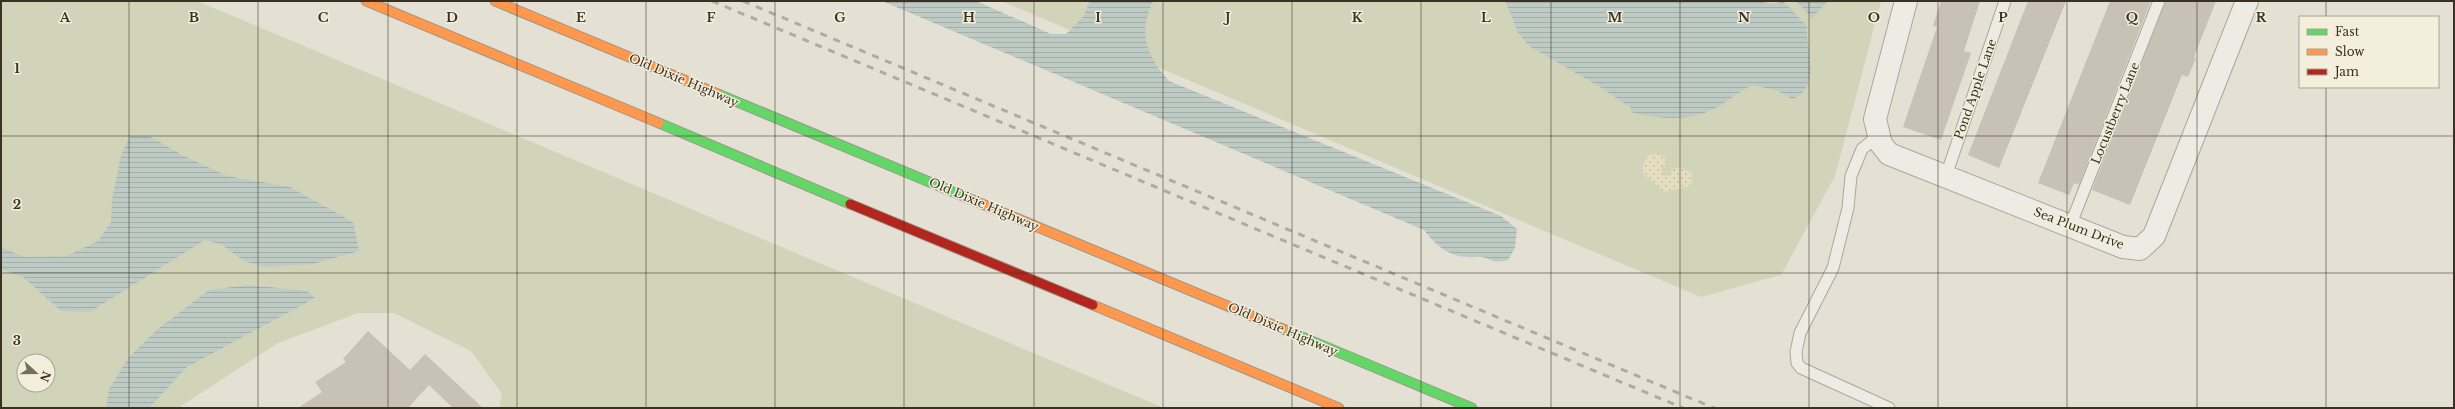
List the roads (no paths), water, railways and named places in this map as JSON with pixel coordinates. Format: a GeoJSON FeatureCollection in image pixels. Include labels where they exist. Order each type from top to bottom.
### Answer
{"type":"FeatureCollection","features":[{"type":"Feature","properties":{"kind":"main road"},"geometry":{"type":"LineString","coordinates":[[366,1],[1339,408]]}},
{"type":"Feature","properties":{"kind":"main road","name":"Old Dixie Highway"},"geometry":{"type":"LineString","coordinates":[[495,1],[1472,408]]}},
{"type":"Feature","properties":{"kind":"street"},"geometry":{"type":"LineString","coordinates":[[1880,140],[1874,119],[1906,1]]}},
{"type":"Feature","properties":{"kind":"street","name":"Sea Plum Drive"},"geometry":{"type":"LineString","coordinates":[[1880,140],[1889,154],[2123,247],[2140,249],[2154,236],[2247,1]]}},
{"type":"Feature","properties":{"kind":"lane","name":"Pond Apple Lane"},"geometry":{"type":"LineString","coordinates":[[1946,176],[2005,1]]}},
{"type":"Feature","properties":{"kind":"lane","name":"Locustberry Lane"},"geometry":{"type":"LineString","coordinates":[[2070,226],[2159,1]]}},
{"type":"Feature","properties":{"kind":"lane"},"geometry":{"type":"LineString","coordinates":[[1880,140],[1862,149],[1856,162],[1851,176],[1848,208],[1833,268],[1800,334],[1796,352],[1797,363],[1801,368],[1889,408]]}},
{"type":"Feature","properties":{"kind":"railway"},"geometry":{"type":"LineString","coordinates":[[712,1],[1683,408]]}},
{"type":"Feature","properties":{"kind":"railway"},"geometry":{"type":"LineString","coordinates":[[743,1],[1714,408]]}}]}
